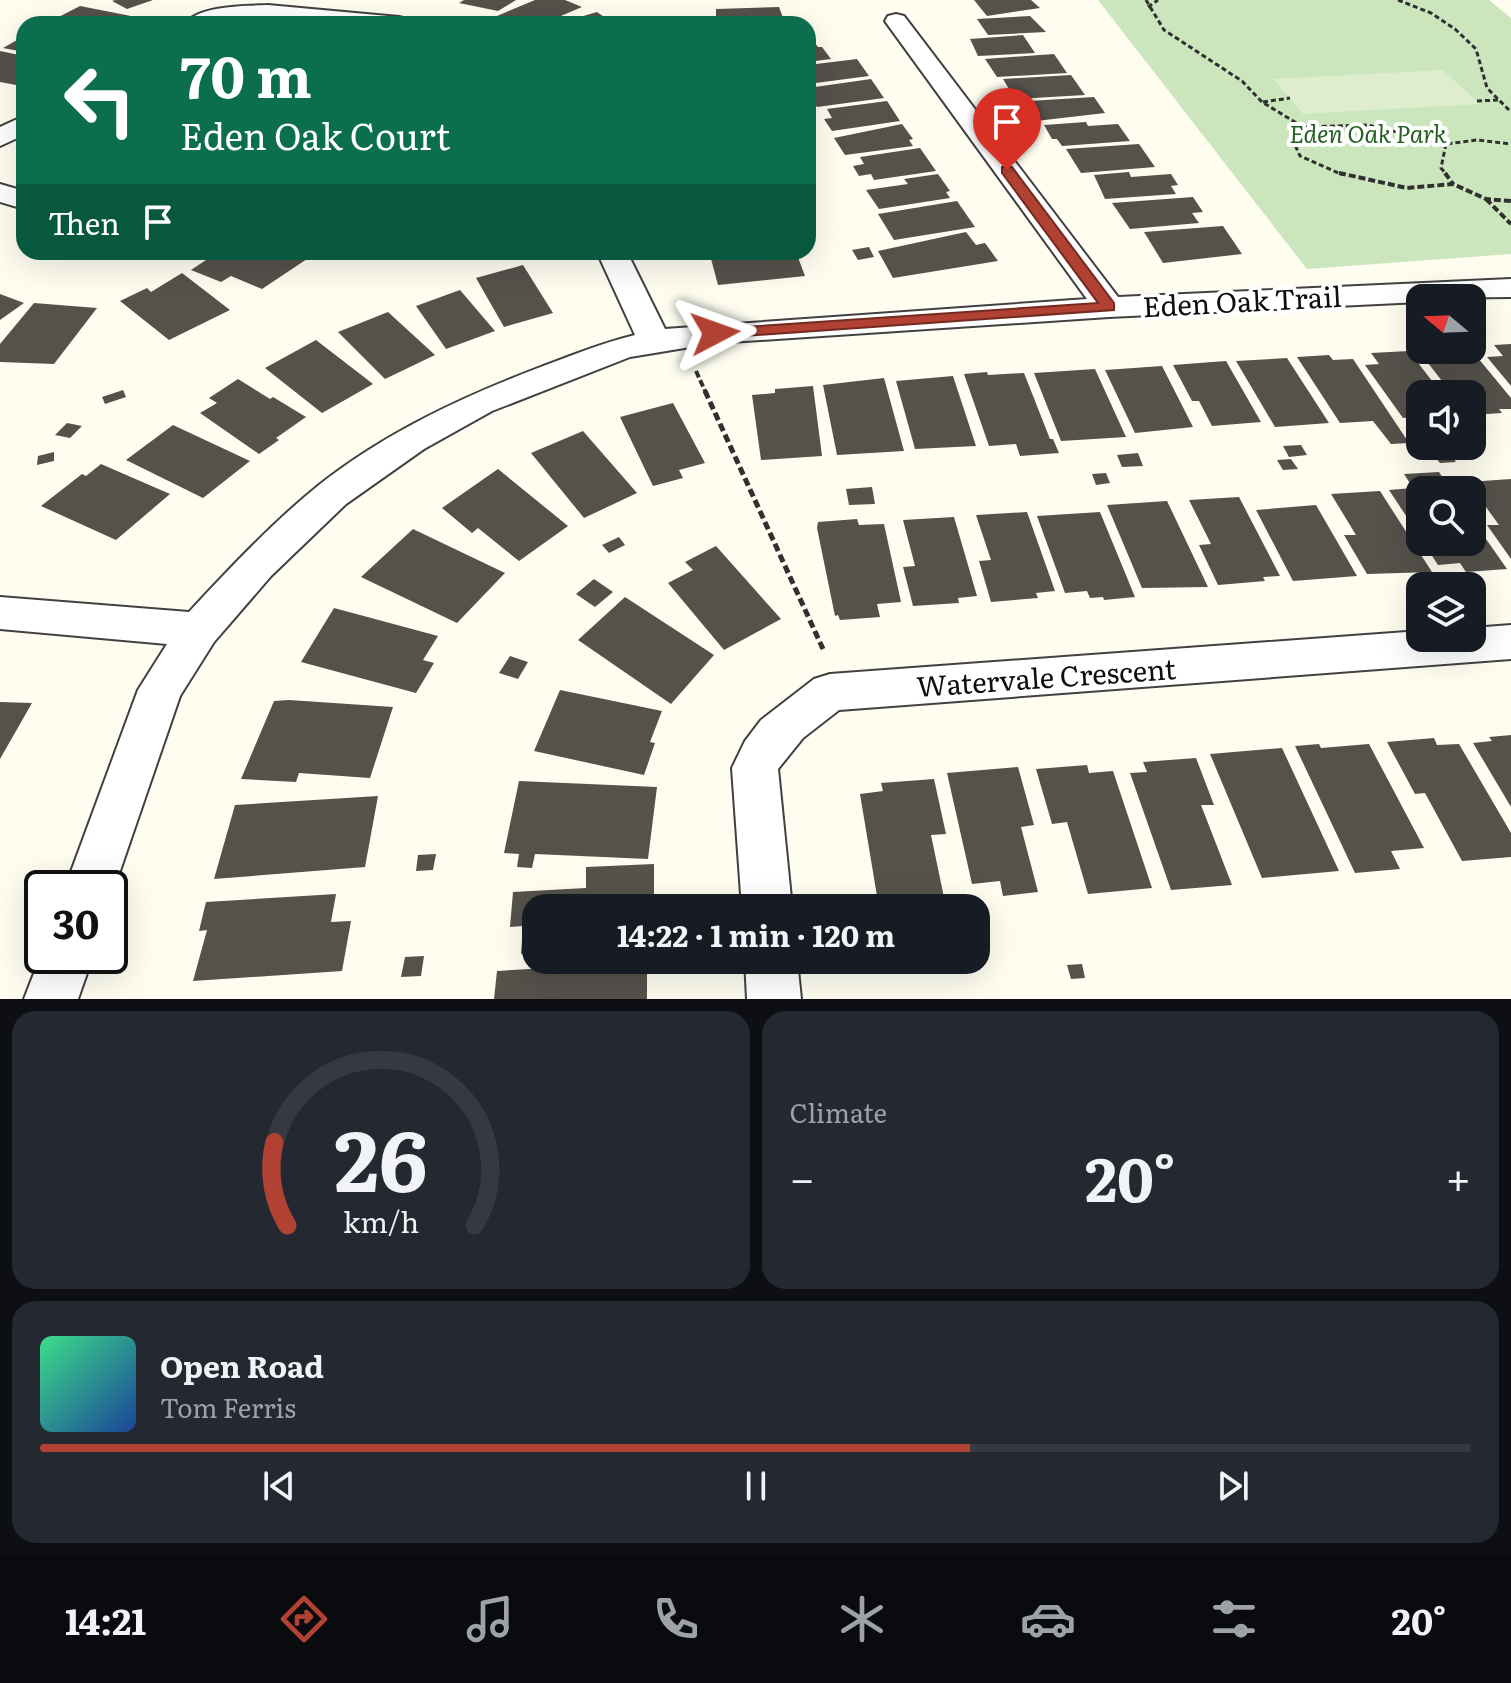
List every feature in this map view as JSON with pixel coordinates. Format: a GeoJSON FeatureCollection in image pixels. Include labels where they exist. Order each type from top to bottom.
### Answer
{"type":"FeatureCollection","features":[{"type":"Feature","properties":{"kind":"street"},"geometry":{"type":"LineString","coordinates":[[219,16],[259,8],[329,16]]}},
{"type":"Feature","properties":{"kind":"street"},"geometry":{"type":"LineString","coordinates":[[896,21],[1109,307]]}},
{"type":"Feature","properties":{"kind":"street"},"geometry":{"type":"LineString","coordinates":[[616,260],[637,309],[655,340]]}},
{"type":"Feature","properties":{"kind":"street","name":"Eden Oak Trail"},"geometry":{"type":"LineString","coordinates":[[96,870],[160,690],[199,630],[257,565],[333,494],[411,440],[480,403],[606,354],[655,340],[715,333],[1109,307],[1511,288]]}},
{"type":"Feature","properties":{"kind":"street"},"geometry":{"type":"LineString","coordinates":[[0,613],[199,630]]}},
{"type":"Feature","properties":{"kind":"street","name":"Watervale Crescent"},"geometry":{"type":"LineString","coordinates":[[766,894],[755,768],[763,749],[797,715],[830,692],[1511,642]]}},
{"type":"Feature","properties":{"kind":"street"},"geometry":{"type":"LineString","coordinates":[[51,999],[60,974]]}},
{"type":"Feature","properties":{"kind":"street"},"geometry":{"type":"LineString","coordinates":[[772,974],[774,999]]}},
{"type":"Feature","properties":{"kind":"path"},"geometry":{"type":"LineString","coordinates":[[1146,0],[1164,30],[1242,81],[1262,102],[1303,127],[1368,125],[1446,144],[1477,140],[1511,144]]}},
{"type":"Feature","properties":{"kind":"path"},"geometry":{"type":"LineString","coordinates":[[1148,7],[1158,0]]}},
{"type":"Feature","properties":{"kind":"path"},"geometry":{"type":"LineString","coordinates":[[1398,0],[1431,13],[1455,29],[1476,49],[1487,88],[1511,112]]}},
{"type":"Feature","properties":{"kind":"path"},"geometry":{"type":"LineString","coordinates":[[1262,102],[1290,98]]}},
{"type":"Feature","properties":{"kind":"path"},"geometry":{"type":"LineString","coordinates":[[1477,101],[1499,100]]}},
{"type":"Feature","properties":{"kind":"path"},"geometry":{"type":"LineString","coordinates":[[1303,127],[1292,138],[1300,156],[1349,178],[1407,188],[1453,184]]}},
{"type":"Feature","properties":{"kind":"path"},"geometry":{"type":"LineString","coordinates":[[1446,144],[1441,168],[1453,184],[1486,199],[1511,201]]}},
{"type":"Feature","properties":{"kind":"path"},"geometry":{"type":"LineString","coordinates":[[1486,199],[1511,224]]}},
{"type":"Feature","properties":{"kind":"path"},"geometry":{"type":"LineString","coordinates":[[696,371],[823,649]]}},
{"type":"Feature","properties":{"kind":"green space","name":"Eden Oak Park"},"geometry":{"type":"Polygon","coordinates":[[[1098,0],[1489,0],[1511,18],[1511,254],[1307,269],[1098,0]]]}},
{"type":"Feature","properties":{"kind":"green space"},"geometry":{"type":"Polygon","coordinates":[[[1443,70],[1480,104],[1303,114],[1273,79],[1443,70]]]}},
{"type":"Feature","properties":{"kind":"building"},"geometry":{"type":"Polygon","coordinates":[[[153,0],[127,9],[112,1],[153,0]]]}},
{"type":"Feature","properties":{"kind":"building"},"geometry":{"type":"Polygon","coordinates":[[[464,0],[516,0],[498,11],[459,3],[464,0]]]}},
{"type":"Feature","properties":{"kind":"building"},"geometry":{"type":"Polygon","coordinates":[[[535,0],[565,0],[582,7],[561,16],[497,16],[535,0]]]}},
{"type":"Feature","properties":{"kind":"building"},"geometry":{"type":"Polygon","coordinates":[[[974,0],[1031,0],[1040,8],[987,16],[974,0]]]}},
{"type":"Feature","properties":{"kind":"building"},"geometry":{"type":"Polygon","coordinates":[[[80,6],[131,16],[61,16],[80,6]]]}},
{"type":"Feature","properties":{"kind":"building"},"geometry":{"type":"Polygon","coordinates":[[[779,7],[782,16],[716,16],[716,9],[779,7]]]}},
{"type":"Feature","properties":{"kind":"building"},"geometry":{"type":"Polygon","coordinates":[[[1030,16],[1046,32],[988,35],[977,19],[1030,16]]]}},
{"type":"Feature","properties":{"kind":"building"},"geometry":{"type":"Polygon","coordinates":[[[1023,35],[1035,53],[978,56],[970,39],[1023,35]]]}},
{"type":"Feature","properties":{"kind":"building"},"geometry":{"type":"Polygon","coordinates":[[[16,41],[16,50],[3,48],[16,41]]]}},
{"type":"Feature","properties":{"kind":"building"},"geometry":{"type":"Polygon","coordinates":[[[816,44],[822,47],[831,59],[816,61],[816,44]]]}},
{"type":"Feature","properties":{"kind":"building"},"geometry":{"type":"Polygon","coordinates":[[[0,51],[16,54],[16,85],[0,82],[0,51]]]}},
{"type":"Feature","properties":{"kind":"building"},"geometry":{"type":"Polygon","coordinates":[[[1054,54],[1067,73],[997,77],[985,59],[1054,54]]]}},
{"type":"Feature","properties":{"kind":"building"},"geometry":{"type":"Polygon","coordinates":[[[857,59],[869,76],[816,83],[816,64],[857,59]]]}},
{"type":"Feature","properties":{"kind":"building"},"geometry":{"type":"Polygon","coordinates":[[[1071,75],[1085,95],[1015,99],[1003,79],[1071,75]]]}},
{"type":"Feature","properties":{"kind":"building"},"geometry":{"type":"Polygon","coordinates":[[[871,79],[884,98],[817,107],[816,87],[871,79]]]}},
{"type":"Feature","properties":{"kind":"building"},"geometry":{"type":"Polygon","coordinates":[[[1094,97],[1105,113],[1036,121],[1028,107],[1032,106],[1029,101],[1094,97]]]}},
{"type":"Feature","properties":{"kind":"building"},"geometry":{"type":"Polygon","coordinates":[[[887,101],[900,121],[832,131],[824,119],[832,118],[827,109],[887,101]]]}},
{"type":"Feature","properties":{"kind":"building"},"geometry":{"type":"Polygon","coordinates":[[[1086,122],[1088,126],[1118,124],[1130,141],[1062,146],[1057,139],[1052,139],[1044,125],[1086,122]]]}},
{"type":"Feature","properties":{"kind":"building"},"geometry":{"type":"Polygon","coordinates":[[[902,124],[913,139],[909,140],[913,146],[845,155],[834,138],[902,124]]]}},
{"type":"Feature","properties":{"kind":"building"},"geometry":{"type":"Polygon","coordinates":[[[1139,144],[1155,167],[1081,173],[1066,149],[1139,144]]]}},
{"type":"Feature","properties":{"kind":"building"},"geometry":{"type":"Polygon","coordinates":[[[920,148],[936,171],[874,180],[871,174],[859,176],[853,166],[864,164],[860,157],[920,148]]]}},
{"type":"Feature","properties":{"kind":"building"},"geometry":{"type":"Polygon","coordinates":[[[1129,172],[1131,177],[1171,174],[1178,185],[1171,186],[1176,194],[1105,199],[1094,175],[1129,172]]]}},
{"type":"Feature","properties":{"kind":"building"},"geometry":{"type":"Polygon","coordinates":[[[938,174],[950,191],[946,192],[950,198],[879,209],[866,190],[908,184],[904,179],[938,174]]]}},
{"type":"Feature","properties":{"kind":"building"},"geometry":{"type":"Polygon","coordinates":[[[1193,197],[1203,212],[1192,213],[1199,223],[1130,229],[1112,203],[1193,197]]]}},
{"type":"Feature","properties":{"kind":"building"},"geometry":{"type":"Polygon","coordinates":[[[957,201],[975,227],[894,240],[878,214],[957,201]]]}},
{"type":"Feature","properties":{"kind":"building"},"geometry":{"type":"Polygon","coordinates":[[[1223,226],[1242,254],[1163,263],[1144,232],[1223,226]]]}},
{"type":"Feature","properties":{"kind":"building"},"geometry":{"type":"Polygon","coordinates":[[[966,232],[976,245],[985,243],[998,261],[893,278],[878,251],[966,232]]]}},
{"type":"Feature","properties":{"kind":"building"},"geometry":{"type":"Polygon","coordinates":[[[869,247],[874,257],[858,260],[852,250],[869,247]]]}},
{"type":"Feature","properties":{"kind":"building"},"geometry":{"type":"Polygon","coordinates":[[[206,260],[306,260],[262,289],[231,276],[221,282],[191,270],[206,260]]]}},
{"type":"Feature","properties":{"kind":"building"},"geometry":{"type":"Polygon","coordinates":[[[711,260],[799,260],[805,276],[718,285],[711,260]]]}},
{"type":"Feature","properties":{"kind":"building"},"geometry":{"type":"Polygon","coordinates":[[[523,265],[553,313],[504,327],[476,278],[523,265]]]}},
{"type":"Feature","properties":{"kind":"building"},"geometry":{"type":"Polygon","coordinates":[[[182,273],[230,310],[169,340],[120,301],[147,288],[151,292],[182,273]]]}},
{"type":"Feature","properties":{"kind":"building"},"geometry":{"type":"Polygon","coordinates":[[[460,290],[495,331],[446,349],[416,306],[460,290]]]}},
{"type":"Feature","properties":{"kind":"building"},"geometry":{"type":"Polygon","coordinates":[[[0,294],[24,303],[0,320],[0,294]]]}},
{"type":"Feature","properties":{"kind":"building"},"geometry":{"type":"Polygon","coordinates":[[[34,303],[97,308],[54,364],[0,362],[0,344],[34,303]]]}},
{"type":"Feature","properties":{"kind":"building"},"geometry":{"type":"Polygon","coordinates":[[[388,312],[435,355],[385,379],[338,332],[388,312]]]}},
{"type":"Feature","properties":{"kind":"building"},"geometry":{"type":"Polygon","coordinates":[[[316,340],[373,384],[322,413],[265,368],[316,340]]]}},
{"type":"Feature","properties":{"kind":"building"},"geometry":{"type":"Polygon","coordinates":[[[1511,344],[1511,386],[1487,357],[1503,356],[1494,345],[1511,344]]]}},
{"type":"Feature","properties":{"kind":"building"},"geometry":{"type":"Polygon","coordinates":[[[1406,351],[1406,364],[1419,364],[1431,380],[1406,380],[1406,418],[1403,418],[1365,365],[1379,364],[1371,353],[1406,351]]]}},
{"type":"Feature","properties":{"kind":"building"},"geometry":{"type":"Polygon","coordinates":[[[1329,355],[1333,360],[1353,359],[1406,438],[1406,443],[1391,444],[1373,421],[1340,423],[1297,357],[1329,355]]]}},
{"type":"Feature","properties":{"kind":"building"},"geometry":{"type":"Polygon","coordinates":[[[1287,358],[1329,423],[1275,427],[1236,361],[1287,358]]]}},
{"type":"Feature","properties":{"kind":"building"},"geometry":{"type":"Polygon","coordinates":[[[1226,361],[1261,422],[1212,426],[1199,401],[1192,401],[1173,365],[1226,361]]]}},
{"type":"Feature","properties":{"kind":"building"},"geometry":{"type":"Polygon","coordinates":[[[1429,364],[1483,364],[1511,398],[1511,409],[1486,414],[1486,380],[1441,380],[1429,364]]]}},
{"type":"Feature","properties":{"kind":"building"},"geometry":{"type":"Polygon","coordinates":[[[1162,366],[1193,427],[1135,433],[1105,370],[1162,366]]]}},
{"type":"Feature","properties":{"kind":"building"},"geometry":{"type":"Polygon","coordinates":[[[1095,369],[1126,437],[1061,441],[1034,373],[1095,369]]]}},
{"type":"Feature","properties":{"kind":"building"},"geometry":{"type":"Polygon","coordinates":[[[987,372],[988,375],[1024,373],[1050,439],[1053,439],[1059,453],[1020,456],[1016,444],[989,446],[964,374],[987,372]]]}},
{"type":"Feature","properties":{"kind":"building"},"geometry":{"type":"Polygon","coordinates":[[[953,376],[976,446],[915,449],[896,381],[953,376]]]}},
{"type":"Feature","properties":{"kind":"building"},"geometry":{"type":"Polygon","coordinates":[[[884,378],[904,451],[837,455],[823,385],[884,378]]]}},
{"type":"Feature","properties":{"kind":"building"},"geometry":{"type":"Polygon","coordinates":[[[238,379],[306,417],[259,454],[200,413],[217,403],[209,398],[238,379]]]}},
{"type":"Feature","properties":{"kind":"building"},"geometry":{"type":"Polygon","coordinates":[[[813,386],[822,456],[761,460],[752,395],[775,393],[775,389],[813,386]]]}},
{"type":"Feature","properties":{"kind":"building"},"geometry":{"type":"Polygon","coordinates":[[[123,390],[126,397],[105,404],[102,397],[123,390]]]}},
{"type":"Feature","properties":{"kind":"building"},"geometry":{"type":"Polygon","coordinates":[[[673,403],[705,463],[679,470],[683,478],[653,486],[620,417],[673,403]]]}},
{"type":"Feature","properties":{"kind":"building"},"geometry":{"type":"Polygon","coordinates":[[[67,423],[82,426],[70,438],[55,435],[67,423]]]}},
{"type":"Feature","properties":{"kind":"building"},"geometry":{"type":"Polygon","coordinates":[[[173,425],[250,461],[203,498],[126,460],[173,425]]]}},
{"type":"Feature","properties":{"kind":"building"},"geometry":{"type":"Polygon","coordinates":[[[583,431],[637,493],[584,518],[531,453],[583,431]]]}},
{"type":"Feature","properties":{"kind":"building"},"geometry":{"type":"Polygon","coordinates":[[[1301,445],[1307,455],[1289,457],[1283,446],[1301,445]]]}},
{"type":"Feature","properties":{"kind":"building"},"geometry":{"type":"Polygon","coordinates":[[[54,452],[54,461],[37,465],[38,456],[54,452]]]}},
{"type":"Feature","properties":{"kind":"building"},"geometry":{"type":"Polygon","coordinates":[[[1138,453],[1143,466],[1122,467],[1117,455],[1138,453]]]}},
{"type":"Feature","properties":{"kind":"building"},"geometry":{"type":"Polygon","coordinates":[[[1291,459],[1298,469],[1283,470],[1277,460],[1291,459]]]}},
{"type":"Feature","properties":{"kind":"building"},"geometry":{"type":"Polygon","coordinates":[[[1438,460],[1456,462],[1440,463],[1438,460]]]}},
{"type":"Feature","properties":{"kind":"building"},"geometry":{"type":"Polygon","coordinates":[[[101,464],[170,494],[116,540],[41,506],[82,474],[86,476],[101,464]]]}},
{"type":"Feature","properties":{"kind":"building"},"geometry":{"type":"Polygon","coordinates":[[[498,469],[568,526],[519,561],[478,528],[472,533],[442,508],[498,469]]]}},
{"type":"Feature","properties":{"kind":"building"},"geometry":{"type":"Polygon","coordinates":[[[1439,472],[1442,476],[1406,477],[1404,474],[1439,472]]]}},
{"type":"Feature","properties":{"kind":"building"},"geometry":{"type":"Polygon","coordinates":[[[1106,473],[1110,483],[1096,485],[1092,474],[1106,473]]]}},
{"type":"Feature","properties":{"kind":"building"},"geometry":{"type":"Polygon","coordinates":[[[1511,479],[1511,559],[1487,525],[1499,525],[1486,507],[1486,481],[1511,479]]]}},
{"type":"Feature","properties":{"kind":"building"},"geometry":{"type":"Polygon","coordinates":[[[872,487],[875,504],[849,505],[846,489],[872,487]]]}},
{"type":"Feature","properties":{"kind":"building"},"geometry":{"type":"Polygon","coordinates":[[[1406,489],[1406,516],[1389,490],[1406,489]]]}},
{"type":"Feature","properties":{"kind":"building"},"geometry":{"type":"Polygon","coordinates":[[[1380,491],[1406,532],[1406,556],[1422,556],[1432,572],[1367,574],[1344,535],[1356,535],[1331,494],[1380,491]]]}},
{"type":"Feature","properties":{"kind":"building"},"geometry":{"type":"Polygon","coordinates":[[[1239,497],[1280,576],[1263,577],[1265,581],[1218,585],[1199,545],[1211,544],[1189,500],[1239,497]]]}},
{"type":"Feature","properties":{"kind":"building"},"geometry":{"type":"Polygon","coordinates":[[[1167,501],[1208,587],[1142,588],[1107,505],[1167,501]]]}},
{"type":"Feature","properties":{"kind":"building"},"geometry":{"type":"Polygon","coordinates":[[[1316,505],[1357,576],[1293,581],[1256,510],[1316,505]]]}},
{"type":"Feature","properties":{"kind":"building"},"geometry":{"type":"Polygon","coordinates":[[[1027,512],[1055,591],[1036,593],[1038,598],[991,602],[979,561],[991,560],[976,515],[1027,512]]]}},
{"type":"Feature","properties":{"kind":"building"},"geometry":{"type":"Polygon","coordinates":[[[1100,512],[1135,597],[1104,600],[1103,597],[1090,598],[1087,591],[1065,593],[1037,516],[1100,512]]]}},
{"type":"Feature","properties":{"kind":"building"},"geometry":{"type":"Polygon","coordinates":[[[954,517],[977,596],[958,598],[959,603],[913,606],[903,567],[915,566],[903,520],[954,517]]]}},
{"type":"Feature","properties":{"kind":"building"},"geometry":{"type":"Polygon","coordinates":[[[857,519],[859,525],[884,524],[901,602],[877,604],[880,617],[840,620],[838,615],[835,616],[818,522],[857,519]]]}},
{"type":"Feature","properties":{"kind":"building"},"geometry":{"type":"Polygon","coordinates":[[[413,529],[505,573],[457,623],[361,577],[413,529]]]}},
{"type":"Feature","properties":{"kind":"building"},"geometry":{"type":"Polygon","coordinates":[[[619,537],[625,545],[609,553],[602,545],[619,537]]]}},
{"type":"Feature","properties":{"kind":"building"},"geometry":{"type":"Polygon","coordinates":[[[1486,539],[1507,569],[1466,572],[1460,563],[1438,565],[1432,556],[1486,556],[1486,539]]]}},
{"type":"Feature","properties":{"kind":"building"},"geometry":{"type":"Polygon","coordinates":[[[716,546],[781,619],[724,650],[668,583],[693,570],[685,562],[716,546]]]}},
{"type":"Feature","properties":{"kind":"building"},"geometry":{"type":"Polygon","coordinates":[[[594,579],[613,592],[595,607],[576,594],[594,579]]]}},
{"type":"Feature","properties":{"kind":"building"},"geometry":{"type":"Polygon","coordinates":[[[625,597],[714,655],[671,704],[578,640],[625,597]]]}},
{"type":"Feature","properties":{"kind":"building"},"geometry":{"type":"Polygon","coordinates":[[[334,608],[438,636],[423,660],[434,663],[416,693],[301,662],[334,608]]]}},
{"type":"Feature","properties":{"kind":"building"},"geometry":{"type":"Polygon","coordinates":[[[510,656],[528,662],[518,679],[499,673],[510,656]]]}},
{"type":"Feature","properties":{"kind":"building"},"geometry":{"type":"Polygon","coordinates":[[[560,690],[662,711],[650,742],[655,743],[644,775],[534,751],[560,690]]]}},
{"type":"Feature","properties":{"kind":"building"},"geometry":{"type":"Polygon","coordinates":[[[274,701],[393,707],[370,778],[299,773],[296,782],[241,779],[274,701]]]}},
{"type":"Feature","properties":{"kind":"building"},"geometry":{"type":"Polygon","coordinates":[[[0,702],[32,703],[0,759],[0,702]]]}},
{"type":"Feature","properties":{"kind":"building"},"geometry":{"type":"Polygon","coordinates":[[[1511,735],[1511,807],[1473,743],[1492,741],[1489,737],[1511,735]]]}},
{"type":"Feature","properties":{"kind":"building"},"geometry":{"type":"Polygon","coordinates":[[[1434,738],[1437,745],[1459,744],[1511,833],[1511,857],[1462,861],[1425,793],[1415,794],[1387,742],[1434,738]]]}},
{"type":"Feature","properties":{"kind":"building"},"geometry":{"type":"Polygon","coordinates":[[[1319,744],[1321,748],[1369,744],[1424,848],[1391,851],[1400,869],[1355,873],[1295,746],[1319,744]]]}},
{"type":"Feature","properties":{"kind":"building"},"geometry":{"type":"Polygon","coordinates":[[[1282,748],[1339,871],[1262,878],[1210,754],[1282,748]]]}},
{"type":"Feature","properties":{"kind":"building"},"geometry":{"type":"Polygon","coordinates":[[[1196,758],[1214,805],[1201,805],[1232,885],[1171,890],[1130,773],[1147,772],[1143,762],[1196,758]]]}},
{"type":"Feature","properties":{"kind":"building"},"geometry":{"type":"Polygon","coordinates":[[[1087,765],[1089,773],[1113,771],[1152,888],[1088,894],[1067,822],[1052,824],[1036,769],[1087,765]]]}},
{"type":"Feature","properties":{"kind":"building"},"geometry":{"type":"Polygon","coordinates":[[[1018,767],[1034,825],[1021,827],[1038,892],[1003,896],[1000,881],[972,884],[947,773],[1018,767]]]}},
{"type":"Feature","properties":{"kind":"building"},"geometry":{"type":"Polygon","coordinates":[[[934,779],[946,834],[931,835],[943,894],[877,894],[860,794],[883,791],[881,783],[934,779]]]}},
{"type":"Feature","properties":{"kind":"building"},"geometry":{"type":"Polygon","coordinates":[[[519,781],[657,787],[648,859],[535,854],[532,868],[517,867],[519,854],[504,853],[519,781]]]}},
{"type":"Feature","properties":{"kind":"building"},"geometry":{"type":"Polygon","coordinates":[[[378,796],[365,867],[214,879],[235,805],[378,796]]]}},
{"type":"Feature","properties":{"kind":"building"},"geometry":{"type":"Polygon","coordinates":[[[436,854],[433,870],[416,871],[418,855],[436,854]]]}},
{"type":"Feature","properties":{"kind":"building"},"geometry":{"type":"Polygon","coordinates":[[[654,864],[654,894],[522,894],[522,926],[510,927],[513,892],[586,888],[586,867],[654,864]]]}},
{"type":"Feature","properties":{"kind":"building"},"geometry":{"type":"Polygon","coordinates":[[[336,894],[331,922],[351,921],[342,971],[193,981],[207,930],[199,931],[206,902],[336,894]]]}},
{"type":"Feature","properties":{"kind":"building"},"geometry":{"type":"Polygon","coordinates":[[[424,956],[421,976],[401,977],[405,957],[424,956]]]}},
{"type":"Feature","properties":{"kind":"building"},"geometry":{"type":"Polygon","coordinates":[[[1082,964],[1085,978],[1071,979],[1067,965],[1082,964]]]}},
{"type":"Feature","properties":{"kind":"building"},"geometry":{"type":"Polygon","coordinates":[[[522,970],[522,974],[647,974],[647,999],[494,999],[497,971],[522,970]]]}},
{"type":"Feature","properties":{"kind":"route"},"geometry":{"type":"LineString","coordinates":[[715,333],[1109,307],[1007,170]]}}]}
